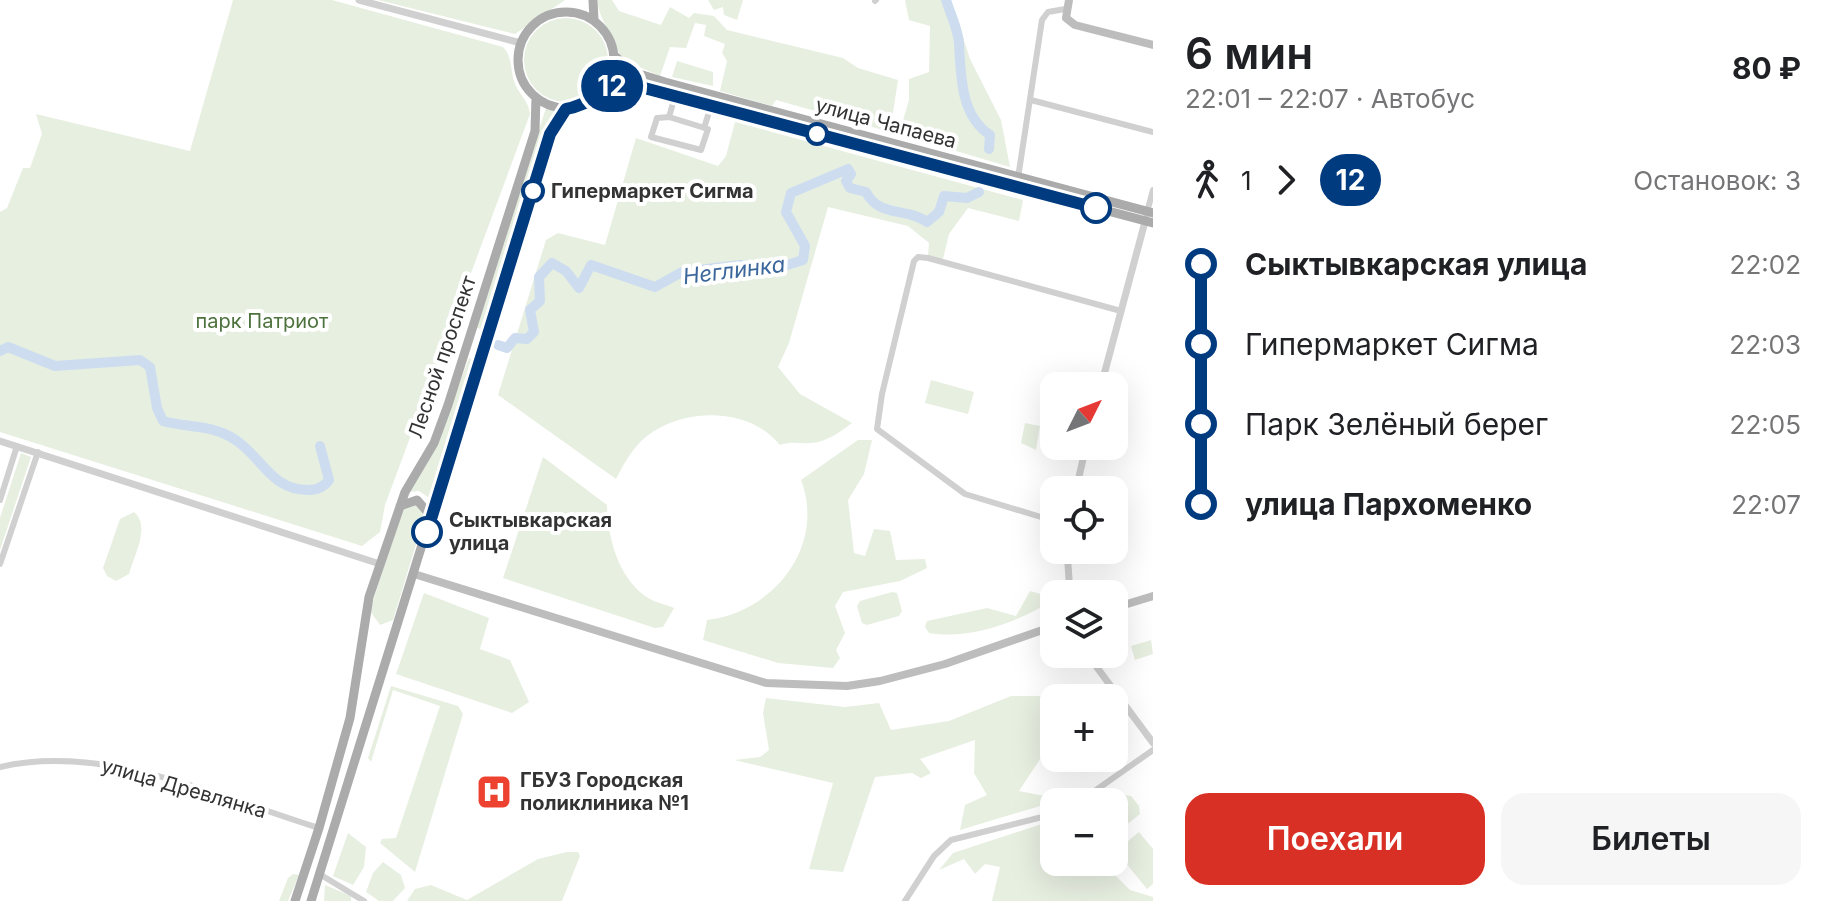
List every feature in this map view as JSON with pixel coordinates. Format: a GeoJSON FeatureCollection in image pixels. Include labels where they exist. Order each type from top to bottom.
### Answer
{"type":"FeatureCollection","features":[{"type":"Feature","properties":{"kind":"main road"},"geometry":{"type":"LineString","coordinates":[[563,12],[570,0]]}},
{"type":"Feature","properties":{"kind":"main road"},"geometry":{"type":"LineString","coordinates":[[593,0],[594,20]]}},
{"type":"Feature","properties":{"kind":"main road"},"geometry":{"type":"LineString","coordinates":[[1067,4],[1066,18],[1075,25],[1153,45]]}},
{"type":"Feature","properties":{"kind":"main road"},"geometry":{"type":"LineString","coordinates":[[563,12],[594,20],[612,42],[615,56],[605,89],[589,103],[566,109],[536,98],[521,78],[518,67],[521,43],[537,21],[563,12]]}},
{"type":"Feature","properties":{"kind":"main road","name":"улица Чапаева"},"geometry":{"type":"LineString","coordinates":[[615,56],[633,72],[665,82],[1150,217]]}},
{"type":"Feature","properties":{"kind":"main road","name":"улица Чапаева"},"geometry":{"type":"LineString","coordinates":[[605,89],[613,85],[633,85],[1150,217]]}},
{"type":"Feature","properties":{"kind":"main road","name":"Лесной проспект"},"geometry":{"type":"LineString","coordinates":[[295,901],[319,828],[354,699],[364,612],[399,507],[439,432],[535,131],[536,98]]}},
{"type":"Feature","properties":{"kind":"main road","name":"Лесной проспект"},"geometry":{"type":"LineString","coordinates":[[311,901],[550,134],[566,109]]}},
{"type":"Feature","properties":{"kind":"main road"},"geometry":{"type":"LineString","coordinates":[[399,507],[417,500],[431,516]]}},
{"type":"Feature","properties":{"kind":"main road"},"geometry":{"type":"LineString","coordinates":[[414,574],[766,683],[847,686],[880,681],[945,664],[1040,631]]}},
{"type":"Feature","properties":{"kind":"main road"},"geometry":{"type":"LineString","coordinates":[[1128,604],[1153,596]]}},
{"type":"Feature","properties":{"kind":"main road"},"geometry":{"type":"LineString","coordinates":[[345,735],[362,739]]}},
{"type":"Feature","properties":{"kind":"street"},"geometry":{"type":"LineString","coordinates":[[359,0],[521,43]]}},
{"type":"Feature","properties":{"kind":"street"},"geometry":{"type":"LineString","coordinates":[[1018,178],[1042,20],[1048,12],[1067,4]]}},
{"type":"Feature","properties":{"kind":"street"},"geometry":{"type":"LineString","coordinates":[[669,117],[675,96]]}},
{"type":"Feature","properties":{"kind":"street"},"geometry":{"type":"LineString","coordinates":[[1031,100],[1153,132]]}},
{"type":"Feature","properties":{"kind":"street"},"geometry":{"type":"LineString","coordinates":[[704,128],[711,106]]}},
{"type":"Feature","properties":{"kind":"street"},"geometry":{"type":"LineString","coordinates":[[669,117],[708,129],[701,150],[651,137],[657,118],[669,117]]}},
{"type":"Feature","properties":{"kind":"street"},"geometry":{"type":"LineString","coordinates":[[1105,372],[1150,217],[1153,190]]}},
{"type":"Feature","properties":{"kind":"street"},"geometry":{"type":"LineString","coordinates":[[1040,517],[965,494],[877,429],[914,261],[923,257],[1121,311]]}},
{"type":"Feature","properties":{"kind":"street"},"geometry":{"type":"LineString","coordinates":[[0,441],[380,564]]}},
{"type":"Feature","properties":{"kind":"street"},"geometry":{"type":"LineString","coordinates":[[0,500],[17,446]]}},
{"type":"Feature","properties":{"kind":"street"},"geometry":{"type":"LineString","coordinates":[[0,564],[38,452]]}},
{"type":"Feature","properties":{"kind":"street"},"geometry":{"type":"LineString","coordinates":[[1097,668],[1153,743]]}},
{"type":"Feature","properties":{"kind":"street"},"geometry":{"type":"LineString","coordinates":[[1099,788],[1153,750]]}},
{"type":"Feature","properties":{"kind":"street","name":"улица Древлянка"},"geometry":{"type":"LineString","coordinates":[[0,767],[65,760],[115,764],[319,828]]}},
{"type":"Feature","properties":{"kind":"street"},"geometry":{"type":"LineString","coordinates":[[905,901],[934,856],[951,840],[1040,818]]}},
{"type":"Feature","properties":{"kind":"street"},"geometry":{"type":"LineString","coordinates":[[321,875],[364,901]]}},
{"type":"Feature","properties":{"kind":"green space","name":"парк Патриот"},"geometry":{"type":"Polygon","coordinates":[[[233,0],[332,0],[503,47],[510,60],[515,84],[530,114],[385,505],[380,532],[362,546],[0,432],[0,212],[7,208],[23,168],[30,168],[42,134],[36,114],[190,151],[233,0]]]}},
{"type":"Feature","properties":{"kind":"green space"},"geometry":{"type":"Polygon","coordinates":[[[378,0],[565,0],[515,34],[378,0]]]}},
{"type":"Feature","properties":{"kind":"green space"},"geometry":{"type":"Polygon","coordinates":[[[598,0],[612,0],[619,11],[661,25],[670,7],[689,18],[694,13],[714,16],[727,30],[843,58],[858,68],[898,80],[890,132],[776,100],[772,106],[720,91],[727,61],[722,53],[725,44],[704,36],[706,25],[695,23],[686,48],[670,47],[660,76],[621,59],[600,13],[598,0]]]}},
{"type":"Feature","properties":{"kind":"green space"},"geometry":{"type":"Polygon","coordinates":[[[708,0],[743,0],[737,20],[724,15],[723,7],[714,10],[708,0]]]}},
{"type":"Feature","properties":{"kind":"green space"},"geometry":{"type":"Polygon","coordinates":[[[905,0],[951,0],[970,59],[1001,120],[1010,167],[899,134],[909,100],[909,79],[929,72],[930,26],[909,20],[905,0]]]}},
{"type":"Feature","properties":{"kind":"green space"},"geometry":{"type":"Polygon","coordinates":[[[566,18],[582,21],[601,37],[608,60],[605,76],[589,95],[566,102],[550,99],[531,83],[524,60],[527,44],[543,25],[566,18]]]}},
{"type":"Feature","properties":{"kind":"green space"},"geometry":{"type":"Polygon","coordinates":[[[677,61],[713,72],[713,86],[672,77],[677,61]]]}},
{"type":"Feature","properties":{"kind":"green space"},"geometry":{"type":"Polygon","coordinates":[[[546,108],[554,110],[483,330],[475,327],[546,108]]]}},
{"type":"Feature","properties":{"kind":"green space"},"geometry":{"type":"Polygon","coordinates":[[[735,122],[1023,200],[1019,221],[968,208],[949,234],[943,259],[928,256],[929,243],[908,226],[828,207],[789,343],[778,367],[800,394],[852,423],[822,441],[780,445],[753,424],[737,418],[685,418],[654,431],[636,446],[616,479],[498,395],[546,240],[558,233],[605,245],[636,138],[718,166],[726,156],[735,122]]]}},
{"type":"Feature","properties":{"kind":"green space"},"geometry":{"type":"Polygon","coordinates":[[[469,358],[476,361],[429,498],[419,491],[408,492],[437,443],[469,358]]]}},
{"type":"Feature","properties":{"kind":"green space"},"geometry":{"type":"Polygon","coordinates":[[[931,380],[974,392],[968,414],[925,403],[931,380]]]}},
{"type":"Feature","properties":{"kind":"green space"},"geometry":{"type":"Polygon","coordinates":[[[1025,423],[1040,426],[1036,450],[1021,443],[1025,423]]]}},
{"type":"Feature","properties":{"kind":"green space"},"geometry":{"type":"Polygon","coordinates":[[[858,440],[872,440],[864,474],[848,500],[854,553],[865,556],[874,529],[890,531],[896,560],[925,559],[927,568],[900,581],[843,592],[835,606],[845,633],[836,650],[840,658],[833,668],[778,663],[703,640],[707,620],[753,604],[773,590],[788,572],[800,551],[806,529],[807,505],[801,480],[858,440]]]}},
{"type":"Feature","properties":{"kind":"green space"},"geometry":{"type":"Polygon","coordinates":[[[21,453],[31,457],[0,550],[0,518],[21,453]]]}},
{"type":"Feature","properties":{"kind":"green space"},"geometry":{"type":"Polygon","coordinates":[[[543,457],[607,505],[612,542],[627,577],[648,598],[674,608],[663,627],[655,628],[503,578],[543,457]]]}},
{"type":"Feature","properties":{"kind":"green space"},"geometry":{"type":"Polygon","coordinates":[[[415,501],[425,515],[393,620],[380,625],[370,611],[402,508],[415,501]]]}},
{"type":"Feature","properties":{"kind":"green space"},"geometry":{"type":"Polygon","coordinates":[[[134,512],[141,525],[140,542],[129,574],[116,581],[107,576],[103,568],[120,519],[134,512]]]}},
{"type":"Feature","properties":{"kind":"green space"},"geometry":{"type":"Polygon","coordinates":[[[1030,591],[1040,594],[1040,607],[994,627],[945,634],[929,633],[925,627],[927,621],[987,608],[1016,616],[1030,591]]]}},
{"type":"Feature","properties":{"kind":"green space"},"geometry":{"type":"Polygon","coordinates":[[[424,593],[489,618],[480,649],[510,660],[529,702],[512,713],[396,674],[424,593]]]}},
{"type":"Feature","properties":{"kind":"green space"},"geometry":{"type":"Polygon","coordinates":[[[897,593],[902,611],[899,616],[867,625],[862,623],[857,606],[860,601],[897,593]]]}},
{"type":"Feature","properties":{"kind":"green space"},"geometry":{"type":"Polygon","coordinates":[[[1151,640],[1153,654],[1135,660],[1131,646],[1151,640]]]}},
{"type":"Feature","properties":{"kind":"green space"},"geometry":{"type":"Polygon","coordinates":[[[391,686],[458,706],[463,714],[415,872],[380,843],[382,839],[396,838],[440,706],[393,690],[371,762],[368,758],[391,686]]]}},
{"type":"Feature","properties":{"kind":"green space"},"geometry":{"type":"Polygon","coordinates":[[[1011,696],[1040,696],[1040,759],[1019,791],[1040,795],[1040,806],[960,830],[965,805],[987,795],[974,773],[975,740],[920,759],[931,773],[921,778],[912,773],[875,777],[843,872],[809,869],[833,783],[734,760],[760,757],[769,750],[763,713],[766,698],[845,707],[879,703],[891,730],[949,721],[1011,696]]]}},
{"type":"Feature","properties":{"kind":"green space"},"geometry":{"type":"Polygon","coordinates":[[[1128,796],[1139,806],[1140,814],[1128,824],[1128,796]]]}},
{"type":"Feature","properties":{"kind":"green space"},"geometry":{"type":"Polygon","coordinates":[[[1040,825],[1040,876],[1116,876],[1130,890],[1153,897],[1153,901],[992,901],[1000,867],[985,864],[975,874],[964,859],[939,870],[953,853],[1040,825]]]}},
{"type":"Feature","properties":{"kind":"green space"},"geometry":{"type":"Polygon","coordinates":[[[1139,832],[1153,849],[1153,884],[1147,889],[1128,866],[1128,841],[1139,832]]]}},
{"type":"Feature","properties":{"kind":"green space"},"geometry":{"type":"Polygon","coordinates":[[[348,833],[366,847],[364,867],[353,885],[333,876],[348,833]]]}},
{"type":"Feature","properties":{"kind":"green space"},"geometry":{"type":"Polygon","coordinates":[[[578,852],[580,856],[562,901],[407,901],[415,889],[431,885],[467,900],[538,859],[578,852]]]}},
{"type":"Feature","properties":{"kind":"green space"},"geometry":{"type":"Polygon","coordinates":[[[383,862],[401,875],[405,888],[393,901],[379,901],[366,892],[373,873],[383,862]]]}},
{"type":"Feature","properties":{"kind":"green space"},"geometry":{"type":"Polygon","coordinates":[[[293,874],[299,875],[288,901],[279,901],[288,878],[293,874]]]}},
{"type":"Feature","properties":{"kind":"green space"},"geometry":{"type":"Polygon","coordinates":[[[325,885],[351,896],[351,901],[324,901],[325,885]]]}},
{"type":"Feature","properties":{"kind":"waterway","name":"Неглинка"},"geometry":{"type":"LineString","coordinates":[[946,0],[956,27],[964,94],[973,117],[990,135],[989,149]]}},
{"type":"Feature","properties":{"kind":"waterway","name":"Неглинка"},"geometry":{"type":"LineString","coordinates":[[498,345],[507,348],[515,338],[527,339],[534,332],[530,310],[540,301],[539,277],[552,263],[566,271],[579,288],[591,265],[655,287],[682,272],[740,265],[784,266],[803,260],[805,246],[786,212],[791,193],[848,169],[851,174],[846,181],[850,188],[866,192],[878,206],[927,222],[939,212],[944,196],[967,198],[979,192]]}},
{"type":"Feature","properties":{"kind":"waterway","name":"Неглинка"},"geometry":{"type":"LineString","coordinates":[[0,351],[8,347],[55,366],[140,360],[150,367],[157,408],[163,421],[226,434],[244,446],[275,478],[295,489],[314,489],[329,480],[320,446]]}},
{"type":"Feature","properties":{"kind":"bus line","name":"12"},"geometry":{"type":"LineString","coordinates":[[427,532],[550,134],[566,109],[589,103],[613,85],[633,85],[1096,208]]}},
{"type":"Feature","properties":{"kind":"place","name":"Гипермаркет Сигма"},"geometry":{"type":"Point","coordinates":[533,191]}},
{"type":"Feature","properties":{"kind":"place","name":"Сыктывкарская улица"},"geometry":{"type":"Point","coordinates":[427,532]}},
{"type":"Feature","properties":{"kind":"place","name":"ГБУЗ Городская поликлиника №1"},"geometry":{"type":"Point","coordinates":[494,792]}}]}
